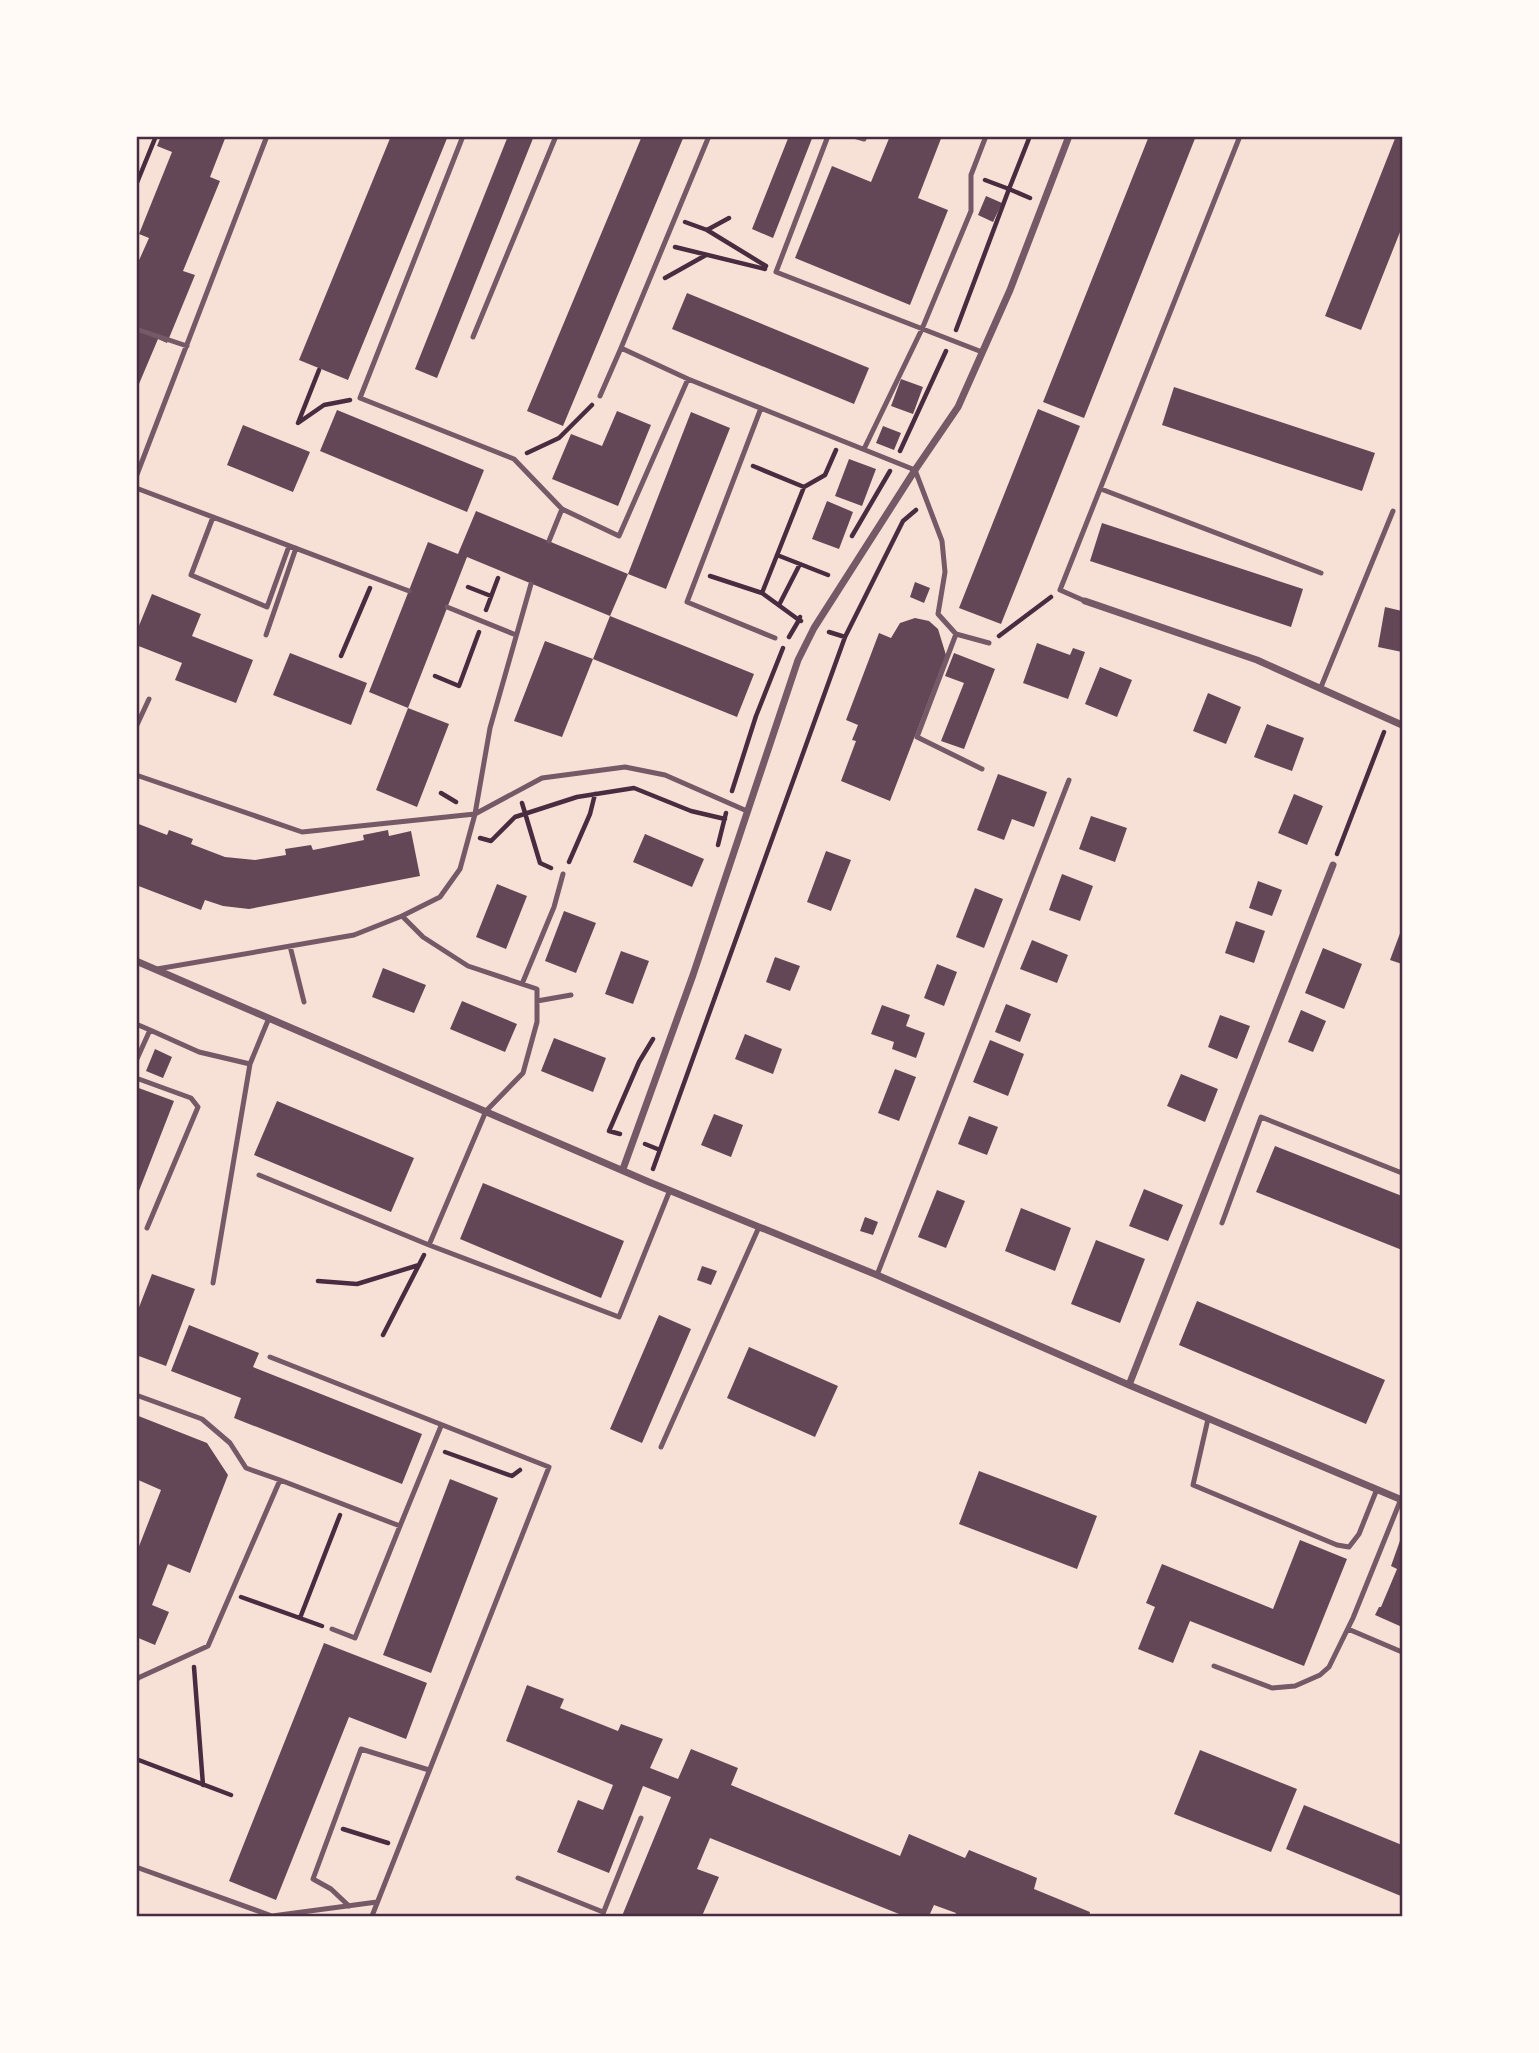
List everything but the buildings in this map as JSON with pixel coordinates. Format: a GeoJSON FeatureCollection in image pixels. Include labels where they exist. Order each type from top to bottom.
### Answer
{"type":"FeatureCollection","features":[{"type":"Feature","properties":{"kind":"street"},"geometry":{"type":"LineString","coordinates":[[623,1169],[693,975],[803,649],[915,470],[958,408],[1069,136]]}},
{"type":"Feature","properties":{"kind":"street"},"geometry":{"type":"LineString","coordinates":[[1085,601],[1257,660],[1402,725]]}},
{"type":"Feature","properties":{"kind":"street"},"geometry":{"type":"LineString","coordinates":[[1129,1385],[1333,865]]}},
{"type":"Feature","properties":{"kind":"street"},"geometry":{"type":"LineString","coordinates":[[136,961],[670,1190],[877,1275],[1208,1419],[1402,1499]]}},
{"type":"Feature","properties":{"kind":"lane"},"geometry":{"type":"LineString","coordinates":[[136,478],[267,136]]}},
{"type":"Feature","properties":{"kind":"lane"},"geometry":{"type":"LineString","coordinates":[[463,136],[360,398],[514,458],[562,509],[619,536],[688,379]]}},
{"type":"Feature","properties":{"kind":"lane"},"geometry":{"type":"LineString","coordinates":[[473,337],[555,136]]}},
{"type":"Feature","properties":{"kind":"lane"},"geometry":{"type":"LineString","coordinates":[[600,396],[709,136]]}},
{"type":"Feature","properties":{"kind":"lane"},"geometry":{"type":"LineString","coordinates":[[828,136],[776,272],[982,352]]}},
{"type":"Feature","properties":{"kind":"lane"},"geometry":{"type":"LineString","coordinates":[[854,136],[864,139]]}},
{"type":"Feature","properties":{"kind":"lane"},"geometry":{"type":"LineString","coordinates":[[864,449],[922,329],[971,211],[971,175],[986,136]]}},
{"type":"Feature","properties":{"kind":"lane"},"geometry":{"type":"LineString","coordinates":[[1085,601],[1060,590],[1240,136]]}},
{"type":"Feature","properties":{"kind":"lane"},"geometry":{"type":"LineString","coordinates":[[136,329],[187,346]]}},
{"type":"Feature","properties":{"kind":"lane"},"geometry":{"type":"LineString","coordinates":[[621,348],[688,379],[915,470],[942,541],[945,572],[939,614],[956,634],[989,643]]}},
{"type":"Feature","properties":{"kind":"lane"},"geometry":{"type":"LineString","coordinates":[[761,408],[687,602],[775,638]]}},
{"type":"Feature","properties":{"kind":"lane"},"geometry":{"type":"LineString","coordinates":[[136,488],[409,591]]}},
{"type":"Feature","properties":{"kind":"lane"},"geometry":{"type":"LineString","coordinates":[[1101,489],[1321,573]]}},
{"type":"Feature","properties":{"kind":"lane"},"geometry":{"type":"LineString","coordinates":[[549,541],[562,509]]}},
{"type":"Feature","properties":{"kind":"lane"},"geometry":{"type":"LineString","coordinates":[[1321,687],[1393,511]]}},
{"type":"Feature","properties":{"kind":"lane"},"geometry":{"type":"LineString","coordinates":[[213,517],[191,575],[267,607],[289,546]]}},
{"type":"Feature","properties":{"kind":"lane"},"geometry":{"type":"LineString","coordinates":[[266,635],[296,548]]}},
{"type":"Feature","properties":{"kind":"lane"},"geometry":{"type":"LineString","coordinates":[[156,970],[354,935],[440,897],[460,869],[475,814],[490,728],[531,584]]}},
{"type":"Feature","properties":{"kind":"lane"},"geometry":{"type":"LineString","coordinates":[[447,607],[516,635]]}},
{"type":"Feature","properties":{"kind":"lane"},"geometry":{"type":"LineString","coordinates":[[956,634],[917,737],[982,769]]}},
{"type":"Feature","properties":{"kind":"lane"},"geometry":{"type":"LineString","coordinates":[[136,727],[149,699]]}},
{"type":"Feature","properties":{"kind":"lane"},"geometry":{"type":"LineString","coordinates":[[136,775],[302,832],[475,814],[542,778],[625,766],[664,775],[747,811]]}},
{"type":"Feature","properties":{"kind":"lane"},"geometry":{"type":"LineString","coordinates":[[877,1275],[1069,780]]}},
{"type":"Feature","properties":{"kind":"lane"},"geometry":{"type":"LineString","coordinates":[[522,984],[554,908],[563,874]]}},
{"type":"Feature","properties":{"kind":"lane"},"geometry":{"type":"LineString","coordinates":[[402,916],[423,937],[468,965],[537,989],[537,1022],[523,1073],[486,1111],[429,1245]]}},
{"type":"Feature","properties":{"kind":"lane"},"geometry":{"type":"LineString","coordinates":[[290,946],[304,1002]]}},
{"type":"Feature","properties":{"kind":"lane"},"geometry":{"type":"LineString","coordinates":[[537,1001],[571,995]]}},
{"type":"Feature","properties":{"kind":"lane"},"geometry":{"type":"LineString","coordinates":[[213,1283],[250,1064],[270,1018]]}},
{"type":"Feature","properties":{"kind":"lane"},"geometry":{"type":"LineString","coordinates":[[136,1024],[199,1052],[250,1064]]}},
{"type":"Feature","properties":{"kind":"lane"},"geometry":{"type":"LineString","coordinates":[[136,1061],[150,1030]]}},
{"type":"Feature","properties":{"kind":"lane"},"geometry":{"type":"LineString","coordinates":[[136,1079],[191,1098],[198,1107],[147,1228]]}},
{"type":"Feature","properties":{"kind":"lane"},"geometry":{"type":"LineString","coordinates":[[1222,1223],[1261,1117],[1402,1173]]}},
{"type":"Feature","properties":{"kind":"lane"},"geometry":{"type":"LineString","coordinates":[[259,1175],[429,1245],[619,1317],[670,1190]]}},
{"type":"Feature","properties":{"kind":"lane"},"geometry":{"type":"LineString","coordinates":[[661,1447],[759,1227]]}},
{"type":"Feature","properties":{"kind":"lane"},"geometry":{"type":"LineString","coordinates":[[271,1357],[549,1467],[372,1916]]}},
{"type":"Feature","properties":{"kind":"lane"},"geometry":{"type":"LineString","coordinates":[[136,1395],[202,1419],[230,1443],[246,1468],[400,1526]]}},
{"type":"Feature","properties":{"kind":"lane"},"geometry":{"type":"LineString","coordinates":[[1208,1419],[1194,1485],[1337,1545],[1349,1547],[1359,1534],[1377,1489]]}},
{"type":"Feature","properties":{"kind":"lane"},"geometry":{"type":"LineString","coordinates":[[332,1629],[355,1638],[442,1426]]}},
{"type":"Feature","properties":{"kind":"lane"},"geometry":{"type":"LineString","coordinates":[[136,1682],[138,1678],[208,1646],[280,1480]]}},
{"type":"Feature","properties":{"kind":"lane"},"geometry":{"type":"LineString","coordinates":[[1214,1666],[1272,1688],[1295,1686],[1320,1675],[1329,1667],[1348,1629],[1402,1499]]}},
{"type":"Feature","properties":{"kind":"lane"},"geometry":{"type":"LineString","coordinates":[[1348,1629],[1402,1651]]}},
{"type":"Feature","properties":{"kind":"lane"},"geometry":{"type":"LineString","coordinates":[[349,1906],[331,1889],[313,1879],[361,1749],[429,1770]]}},
{"type":"Feature","properties":{"kind":"lane"},"geometry":{"type":"LineString","coordinates":[[518,1878],[602,1914],[641,1818]]}},
{"type":"Feature","properties":{"kind":"lane"},"geometry":{"type":"LineString","coordinates":[[136,1867],[272,1916],[377,1902]]}},
{"type":"Feature","properties":{"kind":"path"},"geometry":{"type":"LineString","coordinates":[[136,185],[156,136]]}},
{"type":"Feature","properties":{"kind":"path"},"geometry":{"type":"LineString","coordinates":[[847,545],[895,462],[951,340],[1030,136]]}},
{"type":"Feature","properties":{"kind":"path"},"geometry":{"type":"LineString","coordinates":[[971,175],[1043,204]]}},
{"type":"Feature","properties":{"kind":"path"},"geometry":{"type":"LineString","coordinates":[[675,218],[707,230],[776,272]]}},
{"type":"Feature","properties":{"kind":"path"},"geometry":{"type":"LineString","coordinates":[[707,230],[729,218]]}},
{"type":"Feature","properties":{"kind":"path"},"geometry":{"type":"LineString","coordinates":[[664,244],[776,272]]}},
{"type":"Feature","properties":{"kind":"path"},"geometry":{"type":"LineString","coordinates":[[645,288],[707,255]]}},
{"type":"Feature","properties":{"kind":"path"},"geometry":{"type":"LineString","coordinates":[[319,370],[298,423],[324,405],[360,398]]}},
{"type":"Feature","properties":{"kind":"path"},"geometry":{"type":"LineString","coordinates":[[514,458],[559,438],[600,396]]}},
{"type":"Feature","properties":{"kind":"path"},"geometry":{"type":"LineString","coordinates":[[762,593],[804,487],[825,475],[840,440]]}},
{"type":"Feature","properties":{"kind":"path"},"geometry":{"type":"LineString","coordinates":[[741,461],[804,487]]}},
{"type":"Feature","properties":{"kind":"path"},"geometry":{"type":"LineString","coordinates":[[845,637],[903,522],[928,499]]}},
{"type":"Feature","properties":{"kind":"path"},"geometry":{"type":"LineString","coordinates":[[777,555],[828,575]]}},
{"type":"Feature","properties":{"kind":"path"},"geometry":{"type":"LineString","coordinates":[[779,605],[800,564]]}},
{"type":"Feature","properties":{"kind":"path"},"geometry":{"type":"LineString","coordinates":[[821,586],[834,565]]}},
{"type":"Feature","properties":{"kind":"path"},"geometry":{"type":"LineString","coordinates":[[698,572],[762,593],[799,620],[806,608]]}},
{"type":"Feature","properties":{"kind":"path"},"geometry":{"type":"LineString","coordinates":[[341,656],[376,578]]}},
{"type":"Feature","properties":{"kind":"path"},"geometry":{"type":"LineString","coordinates":[[435,676],[459,686],[498,578]]}},
{"type":"Feature","properties":{"kind":"path"},"geometry":{"type":"LineString","coordinates":[[468,587],[491,596]]}},
{"type":"Feature","properties":{"kind":"path"},"geometry":{"type":"LineString","coordinates":[[989,643],[1060,590]]}},
{"type":"Feature","properties":{"kind":"path"},"geometry":{"type":"LineString","coordinates":[[1333,865],[1390,718]]}},
{"type":"Feature","properties":{"kind":"path"},"geometry":{"type":"LineString","coordinates":[[469,835],[491,841],[515,817],[577,797],[634,788],[691,811],[725,819]]}},
{"type":"Feature","properties":{"kind":"path"},"geometry":{"type":"LineString","coordinates":[[519,790],[540,863],[563,874],[590,814],[595,794]]}},
{"type":"Feature","properties":{"kind":"path"},"geometry":{"type":"LineString","coordinates":[[383,1335],[429,1245]]}},
{"type":"Feature","properties":{"kind":"path"},"geometry":{"type":"LineString","coordinates":[[318,1281],[356,1284],[419,1265]]}},
{"type":"Feature","properties":{"kind":"path"},"geometry":{"type":"LineString","coordinates":[[433,1447],[512,1476],[532,1461]]}},
{"type":"Feature","properties":{"kind":"path"},"geometry":{"type":"LineString","coordinates":[[300,1618],[345,1504]]}},
{"type":"Feature","properties":{"kind":"path"},"geometry":{"type":"LineString","coordinates":[[231,1593],[332,1629]]}},
{"type":"Feature","properties":{"kind":"path"},"geometry":{"type":"LineString","coordinates":[[193,1653],[203,1785]]}},
{"type":"Feature","properties":{"kind":"path"},"geometry":{"type":"LineString","coordinates":[[136,1759],[231,1796]]}},
{"type":"Feature","properties":{"kind":"path"},"geometry":{"type":"LineString","coordinates":[[332,1826],[399,1847]]}}]}
